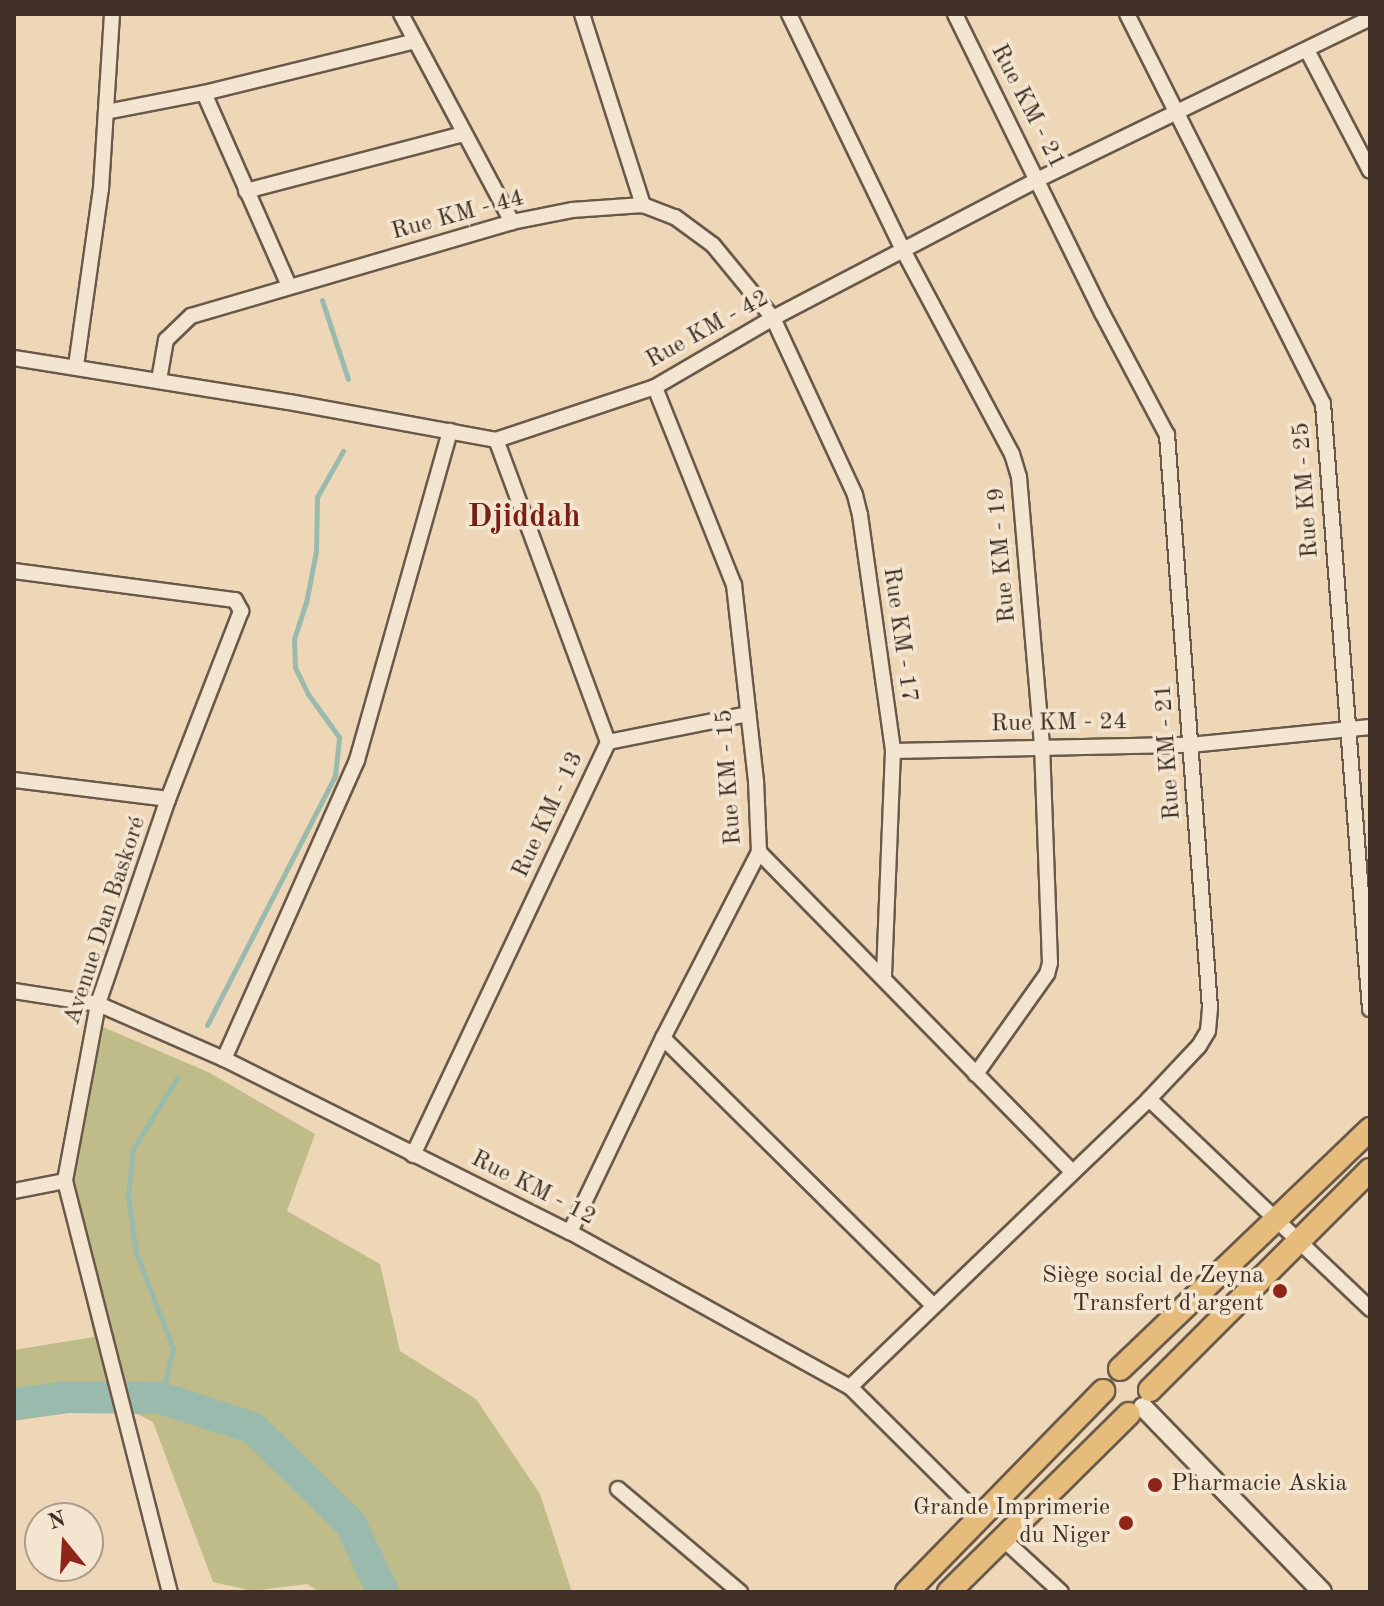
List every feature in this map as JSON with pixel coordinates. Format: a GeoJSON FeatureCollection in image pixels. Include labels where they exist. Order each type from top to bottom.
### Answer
{"type":"FeatureCollection","features":[{"type":"Feature","properties":{"kind":"main road"},"geometry":{"type":"LineString","coordinates":[[907,1592],[1103,1391],[1110,1375],[1277,1221],[1370,1129]]}},
{"type":"Feature","properties":{"kind":"main road"},"geometry":{"type":"LineString","coordinates":[[949,1592],[1141,1404],[1370,1170]]}},
{"type":"Feature","properties":{"kind":"main road"},"geometry":{"type":"LineString","coordinates":[[1120,1369],[1141,1372],[1141,1404]]}},
{"type":"Feature","properties":{"kind":"main road"},"geometry":{"type":"LineString","coordinates":[[1103,1391],[1109,1406],[1141,1404]]}},
{"type":"Feature","properties":{"kind":"street"},"geometry":{"type":"LineString","coordinates":[[76,366],[92,273],[112,14]]}},
{"type":"Feature","properties":{"kind":"street"},"geometry":{"type":"LineString","coordinates":[[401,14],[512,222]]}},
{"type":"Feature","properties":{"kind":"street"},"geometry":{"type":"LineString","coordinates":[[582,14],[643,205]]}},
{"type":"Feature","properties":{"kind":"street","name":"Rue KM - 19"},"geometry":{"type":"LineString","coordinates":[[789,14],[903,250],[1012,454],[1019,477],[1042,745],[1050,963],[1047,974],[976,1074]]}},
{"type":"Feature","properties":{"kind":"street","name":"Rue KM - 21"},"geometry":{"type":"LineString","coordinates":[[850,1387],[1149,1099],[1199,1046],[1208,1031],[1210,1008],[1167,435],[1102,313],[1039,179],[955,14]]}},
{"type":"Feature","properties":{"kind":"street","name":"Rue KM - 25"},"geometry":{"type":"LineString","coordinates":[[1127,14],[1323,404],[1370,1009]]}},
{"type":"Feature","properties":{"kind":"street","name":"Rue KM - 42"},"geometry":{"type":"LineString","coordinates":[[14,358],[159,380],[496,440],[655,387],[773,318],[1039,179],[1175,110],[1370,18]]}},
{"type":"Feature","properties":{"kind":"street"},"geometry":{"type":"LineString","coordinates":[[106,112],[204,93],[415,41]]}},
{"type":"Feature","properties":{"kind":"street"},"geometry":{"type":"LineString","coordinates":[[1307,50],[1370,171]]}},
{"type":"Feature","properties":{"kind":"street"},"geometry":{"type":"LineString","coordinates":[[204,93],[289,286]]}},
{"type":"Feature","properties":{"kind":"street"},"geometry":{"type":"LineString","coordinates":[[246,191],[463,134]]}},
{"type":"Feature","properties":{"kind":"street","name":"Rue KM - 44"},"geometry":{"type":"LineString","coordinates":[[159,380],[166,340],[191,316],[512,222],[572,210],[643,205],[675,217],[713,245],[773,318]]}},
{"type":"Feature","properties":{"kind":"street","name":"Rue KM - 17"},"geometry":{"type":"LineString","coordinates":[[773,318],[855,495],[893,751],[884,976]]}},
{"type":"Feature","properties":{"kind":"street","name":"Rue KM - 15"},"geometry":{"type":"LineString","coordinates":[[570,1232],[663,1038],[759,852],[740,613],[728,562],[655,387]]}},
{"type":"Feature","properties":{"kind":"street"},"geometry":{"type":"LineString","coordinates":[[224,1059],[357,760],[450,431]]}},
{"type":"Feature","properties":{"kind":"street","name":"Rue KM - 13"},"geometry":{"type":"LineString","coordinates":[[413,1155],[608,742],[496,440]]}},
{"type":"Feature","properties":{"kind":"street","name":"Avenue Dan Baskoré"},"geometry":{"type":"LineString","coordinates":[[14,571],[235,600],[241,611],[168,799],[98,1004],[65,1181],[170,1592]]}},
{"type":"Feature","properties":{"kind":"street"},"geometry":{"type":"LineString","coordinates":[[608,742],[748,714]]}},
{"type":"Feature","properties":{"kind":"street","name":"Rue KM - 24"},"geometry":{"type":"LineString","coordinates":[[893,751],[1042,745],[1190,745],[1370,727]]}},
{"type":"Feature","properties":{"kind":"street"},"geometry":{"type":"LineString","coordinates":[[14,780],[168,799]]}},
{"type":"Feature","properties":{"kind":"street"},"geometry":{"type":"LineString","coordinates":[[759,852],[884,976],[1071,1171]]}},
{"type":"Feature","properties":{"kind":"street","name":"Rue KM - 12"},"geometry":{"type":"LineString","coordinates":[[14,991],[98,1004],[224,1059],[570,1232],[850,1387],[981,1517]]}},
{"type":"Feature","properties":{"kind":"street"},"geometry":{"type":"LineString","coordinates":[[663,1038],[933,1305]]}},
{"type":"Feature","properties":{"kind":"street"},"geometry":{"type":"LineString","coordinates":[[1149,1099],[1370,1309]]}},
{"type":"Feature","properties":{"kind":"street"},"geometry":{"type":"LineString","coordinates":[[14,1191],[65,1181]]}},
{"type":"Feature","properties":{"kind":"street"},"geometry":{"type":"LineString","coordinates":[[1141,1404],[1322,1592]]}},
{"type":"Feature","properties":{"kind":"street"},"geometry":{"type":"LineString","coordinates":[[618,1489],[740,1592]]}},
{"type":"Feature","properties":{"kind":"street"},"geometry":{"type":"LineString","coordinates":[[1002,1538],[1061,1592]]}},
{"type":"Feature","properties":{"kind":"shaded area"},"geometry":{"type":"Polygon","coordinates":[[[103,1027],[208,1072],[315,1134],[287,1211],[380,1264],[400,1351],[476,1399],[540,1494],[572,1592],[319,1592],[307,1584],[253,1591],[213,1582],[153,1422],[120,1405],[14,1421],[14,1350],[94,1337],[64,1199],[103,1027]]]}},
{"type":"Feature","properties":{"kind":"waterway"},"geometry":{"type":"LineString","coordinates":[[322,300],[348,379]]}},
{"type":"Feature","properties":{"kind":"waterway"},"geometry":{"type":"LineString","coordinates":[[207,1025],[335,776],[339,737],[308,694],[295,667],[294,639],[306,603],[316,551],[317,497],[343,451]]}},
{"type":"Feature","properties":{"kind":"waterway"},"geometry":{"type":"LineString","coordinates":[[161,1398],[173,1348],[136,1253],[128,1195],[133,1149],[177,1078]]}},
{"type":"Feature","properties":{"kind":"waterway"},"geometry":{"type":"LineString","coordinates":[[14,1404],[67,1397],[161,1398],[253,1428],[350,1523],[383,1592]]}},
{"type":"Feature","properties":{"kind":"place","name":"Siège social de Zeyna Transfert d'argent"},"geometry":{"type":"Point","coordinates":[1280,1291]}},
{"type":"Feature","properties":{"kind":"place","name":"Pharmacie Askia"},"geometry":{"type":"Point","coordinates":[1155,1485]}},
{"type":"Feature","properties":{"kind":"place","name":"Grande Imprimerie du Niger"},"geometry":{"type":"Point","coordinates":[1126,1523]}},
{"type":"Feature","properties":{"kind":"district","name":"Djiddah"},"geometry":{"type":"Point","coordinates":[524,518]}}]}
